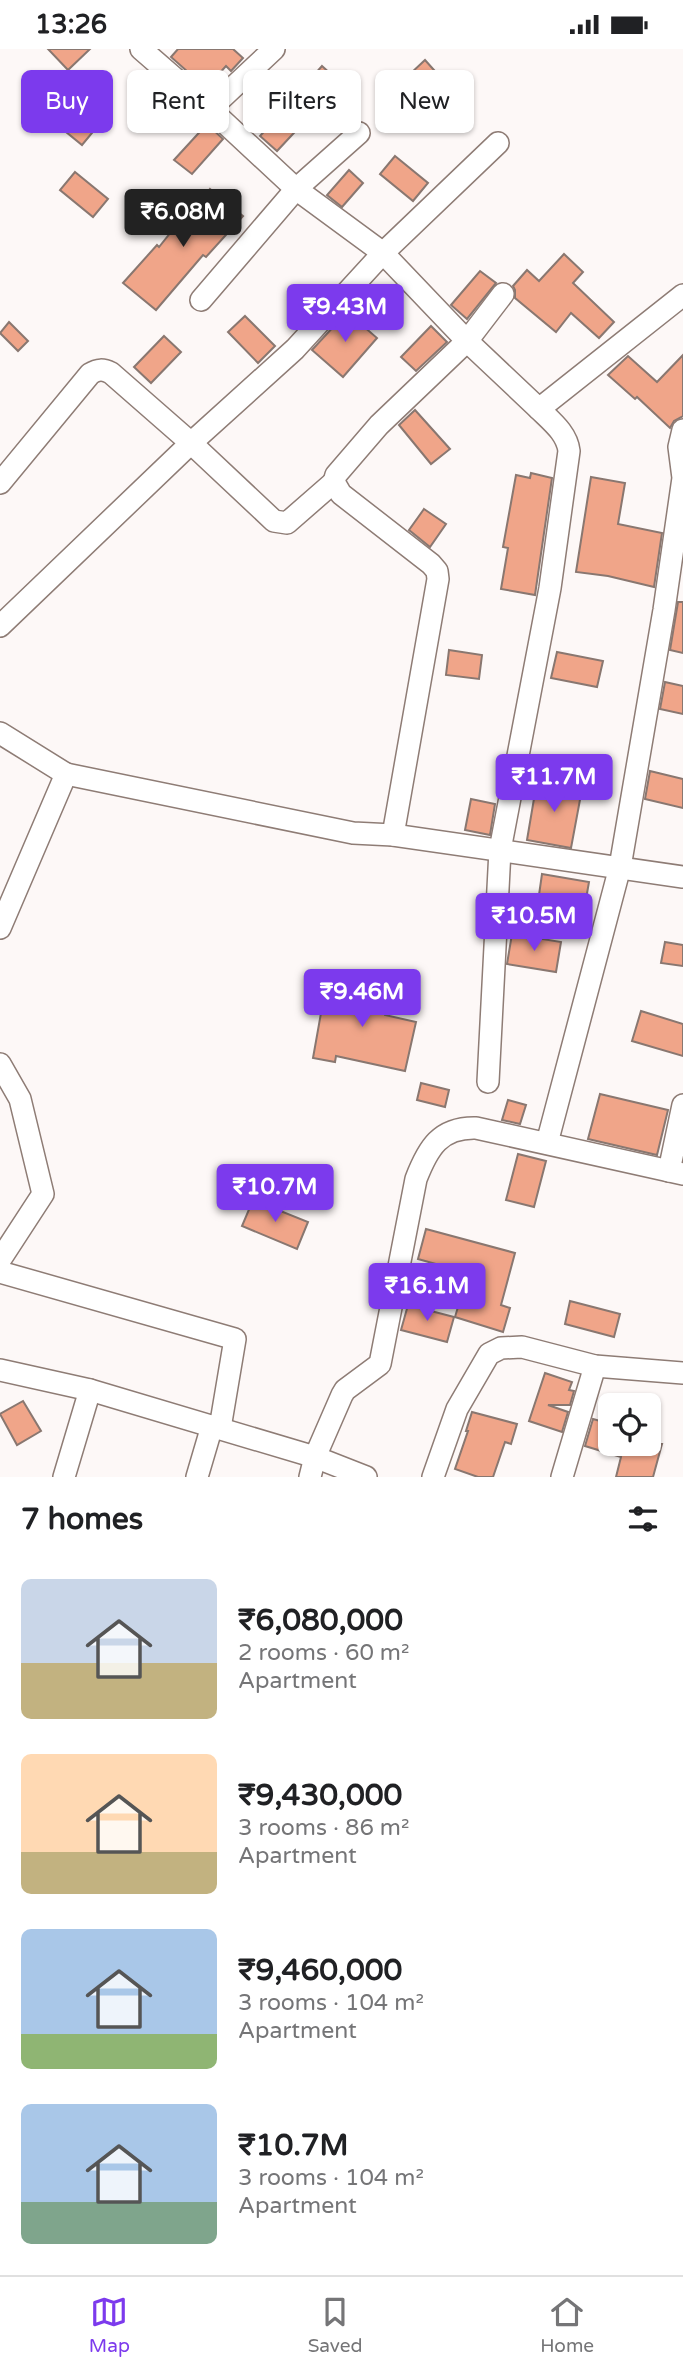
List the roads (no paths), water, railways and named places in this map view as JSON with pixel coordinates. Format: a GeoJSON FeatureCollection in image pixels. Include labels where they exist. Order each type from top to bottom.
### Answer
{"type":"FeatureCollection","features":[{"type":"Feature","properties":{"kind":"street"},"geometry":{"type":"LineString","coordinates":[[141,49],[165,70]]}},
{"type":"Feature","properties":{"kind":"street"},"geometry":{"type":"LineString","coordinates":[[229,91],[274,49]]}},
{"type":"Feature","properties":{"kind":"street"},"geometry":{"type":"LineString","coordinates":[[229,127],[296,189],[383,253],[467,341],[540,409],[568,442],[550,588],[500,850],[488,1082]]}},
{"type":"Feature","properties":{"kind":"street"},"geometry":{"type":"LineString","coordinates":[[201,300],[296,189],[359,133]]}},
{"type":"Feature","properties":{"kind":"street"},"geometry":{"type":"LineString","coordinates":[[0,626],[191,443],[295,349],[383,253],[498,143]]}},
{"type":"Feature","properties":{"kind":"street"},"geometry":{"type":"LineString","coordinates":[[0,483],[90,374],[97,370],[111,373],[274,521],[288,523],[334,482],[336,475],[379,425],[467,341],[502,294]]}},
{"type":"Feature","properties":{"kind":"street"},"geometry":{"type":"LineString","coordinates":[[540,409],[683,295]]}},
{"type":"Feature","properties":{"kind":"street"},"geometry":{"type":"LineString","coordinates":[[547,1143],[620,867],[683,478],[679,447],[683,430]]}},
{"type":"Feature","properties":{"kind":"street"},"geometry":{"type":"LineString","coordinates":[[334,482],[341,494],[437,571],[438,579],[393,835]]}},
{"type":"Feature","properties":{"kind":"street"},"geometry":{"type":"LineString","coordinates":[[0,733],[66,774],[353,833],[393,835],[683,877]]}},
{"type":"Feature","properties":{"kind":"street"},"geometry":{"type":"LineString","coordinates":[[0,928],[66,774]]}},
{"type":"Feature","properties":{"kind":"street"},"geometry":{"type":"LineString","coordinates":[[0,1064],[20,1099],[43,1194],[0,1259]]}},
{"type":"Feature","properties":{"kind":"street"},"geometry":{"type":"LineString","coordinates":[[312,1467],[345,1390],[380,1364],[412,1196],[424,1159],[434,1144],[449,1132],[476,1128],[676,1172],[683,1105]]}},
{"type":"Feature","properties":{"kind":"street"},"geometry":{"type":"LineString","coordinates":[[0,1272],[235,1339],[216,1427],[197,1477]]}},
{"type":"Feature","properties":{"kind":"street"},"geometry":{"type":"LineString","coordinates":[[433,1477],[457,1409],[489,1354],[501,1348],[522,1347],[595,1366],[683,1373]]}},
{"type":"Feature","properties":{"kind":"street"},"geometry":{"type":"LineString","coordinates":[[562,1477],[595,1366]]}},
{"type":"Feature","properties":{"kind":"street"},"geometry":{"type":"LineString","coordinates":[[0,1370],[90,1390],[216,1427],[312,1467],[366,1477]]}},
{"type":"Feature","properties":{"kind":"street"},"geometry":{"type":"LineString","coordinates":[[64,1477],[90,1390]]}}]}
